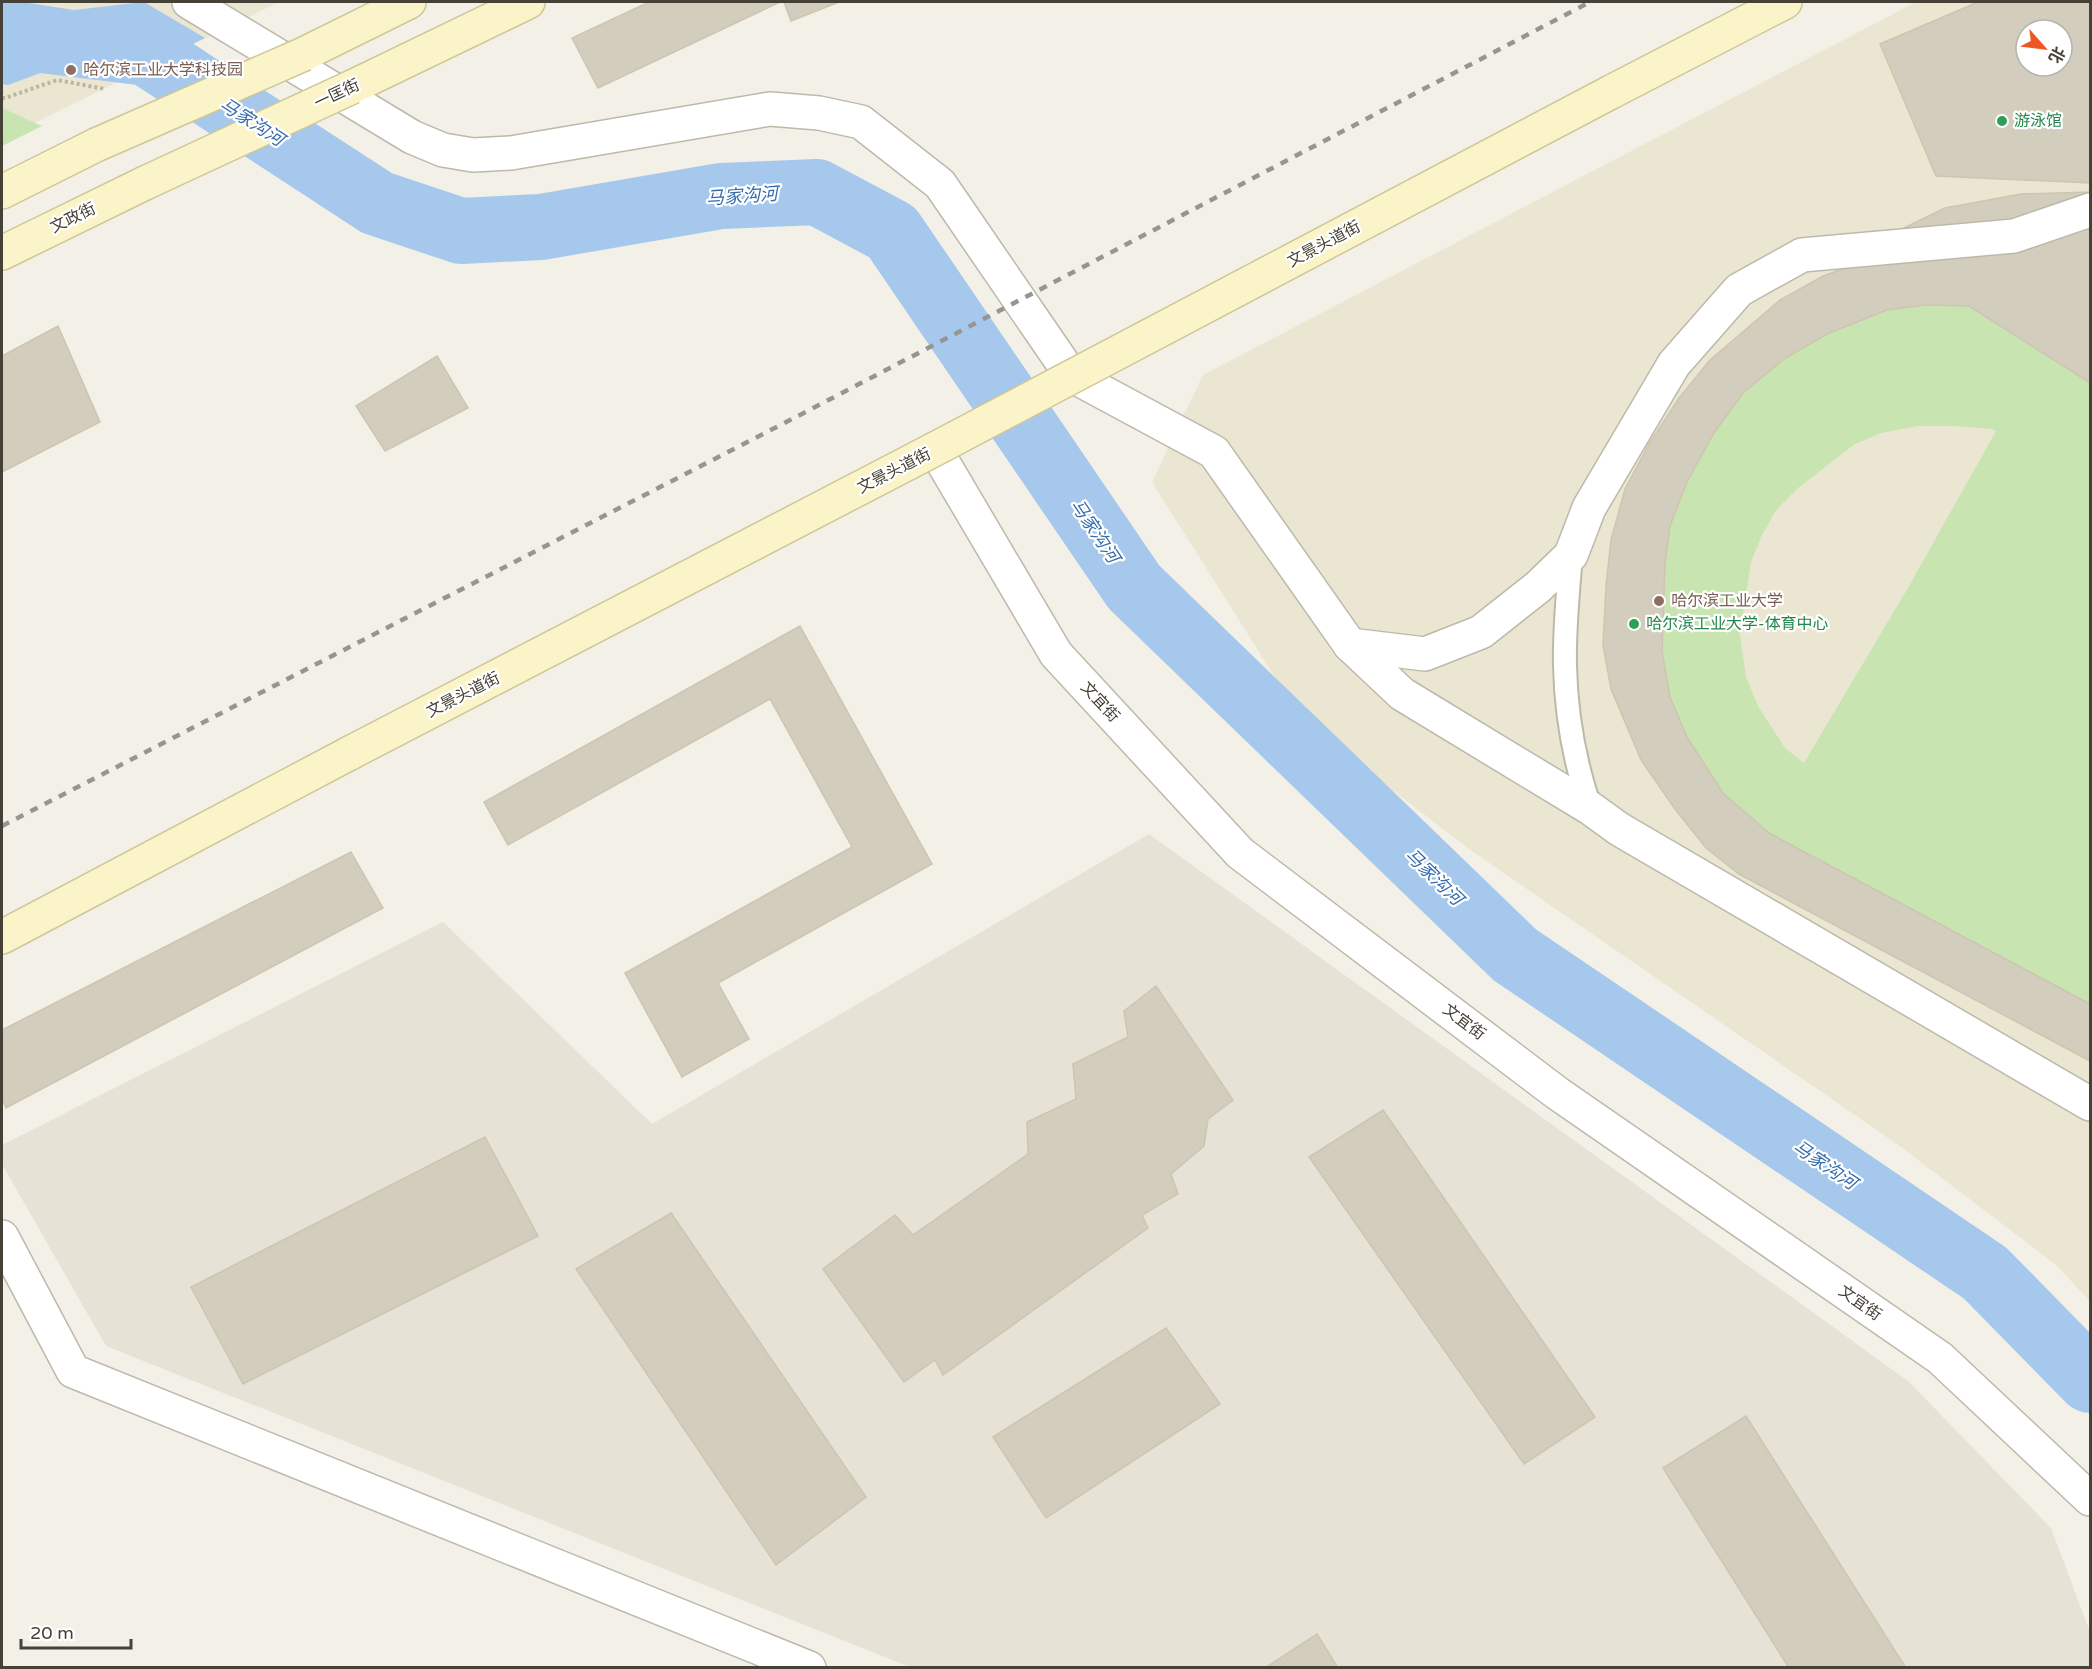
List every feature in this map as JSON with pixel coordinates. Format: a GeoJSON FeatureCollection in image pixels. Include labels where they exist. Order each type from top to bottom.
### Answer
{"type":"FeatureCollection","features":[{"type":"Feature","properties":{"kind":"main road"},"geometry":{"type":"LineString","coordinates":[[2,192],[96,145],[304,54],[409,2]]}},
{"type":"Feature","properties":{"kind":"main road","name":"一匡街"},"geometry":{"type":"LineString","coordinates":[[145,183],[528,2]]}},
{"type":"Feature","properties":{"kind":"main road","name":"文景头道街"},"geometry":{"type":"LineString","coordinates":[[2,937],[1785,2]]}},
{"type":"Feature","properties":{"kind":"main road","name":"文政街"},"geometry":{"type":"LineString","coordinates":[[2,253],[145,183]]}},
{"type":"Feature","properties":{"kind":"street"},"geometry":{"type":"LineString","coordinates":[[189,2],[412,137],[443,150],[473,155],[511,153],[770,109],[819,113],[861,122],[940,184],[1071,375],[1214,453],[1350,645],[1402,694],[1590,808],[1619,829],[2091,1104]]}},
{"type":"Feature","properties":{"kind":"street"},"geometry":{"type":"LineString","coordinates":[[1350,645],[1425,654],[1481,632],[1538,587],[1571,555],[1589,508],[1674,364],[1740,290],[1802,255],[2014,236],[2091,210]]}},
{"type":"Feature","properties":{"kind":"street","name":"文宜街"},"geometry":{"type":"LineString","coordinates":[[935,449],[1056,654],[1240,853],[1557,1093],[1940,1358],[2091,1499]]}},
{"type":"Feature","properties":{"kind":"street"},"geometry":{"type":"LineString","coordinates":[[2,1237],[72,1371],[809,1668]]}},
{"type":"Feature","properties":{"kind":"lane"},"geometry":{"type":"LineString","coordinates":[[1571,555],[1564,667],[1580,777],[1590,808]]}},
{"type":"Feature","properties":{"kind":"path"},"geometry":{"type":"LineString","coordinates":[[2,98],[5,99],[57,80],[105,89]]}},
{"type":"Feature","properties":{"kind":"shaded area","name":"哈尔滨工业大学科技园"},"geometry":{"type":"Polygon","coordinates":[[[2,2],[279,2],[2,139],[2,2]]]}},
{"type":"Feature","properties":{"kind":"shaded area","name":"哈尔滨工业大学"},"geometry":{"type":"Polygon","coordinates":[[[1916,2],[2090,2],[2090,1301],[2055,1264],[1897,1144],[1469,849],[1302,720],[1152,482],[1203,375],[1916,2]]]}},
{"type":"Feature","properties":{"kind":"shaded area"},"geometry":{"type":"Polygon","coordinates":[[[1149,834],[1908,1381],[2051,1528],[2090,1632],[2090,1667],[910,1667],[106,1346],[2,1164],[2,1145],[443,922],[652,1124],[1149,834]]]}},
{"type":"Feature","properties":{"kind":"green space"},"geometry":{"type":"Polygon","coordinates":[[[2,108],[42,126],[2,146],[2,108]]]}},
{"type":"Feature","properties":{"kind":"green space"},"geometry":{"type":"Polygon","coordinates":[[[1926,305],[1969,306],[2090,383],[2090,1004],[1769,833],[1723,793],[1687,737],[1670,697],[1662,651],[1665,563],[1670,526],[1687,482],[1714,433],[1743,393],[1784,359],[1827,334],[1887,310],[1926,305]],[[1918,426],[1881,433],[1855,444],[1798,488],[1776,510],[1762,535],[1751,562],[1740,634],[1746,677],[1758,706],[1785,748],[1804,763],[1909,586],[1996,431],[1954,426],[1918,426]]]}},
{"type":"Feature","properties":{"kind":"water","name":"哈尔滨工业大学科技园"},"geometry":{"type":"Polygon","coordinates":[[[2,2],[22,2],[74,10],[144,2],[205,38],[120,79],[62,65],[8,85],[2,84],[2,2]]]}},
{"type":"Feature","properties":{"kind":"building"},"geometry":{"type":"Polygon","coordinates":[[[649,2],[780,2],[598,88],[572,38],[649,2]]]}},
{"type":"Feature","properties":{"kind":"building"},"geometry":{"type":"Polygon","coordinates":[[[784,2],[839,2],[791,21],[784,2]]]}},
{"type":"Feature","properties":{"kind":"building","name":"游泳馆"},"geometry":{"type":"Polygon","coordinates":[[[1978,2],[2090,2],[2090,183],[1936,176],[1880,44],[1978,2]]]}},
{"type":"Feature","properties":{"kind":"building","name":"哈尔滨工业大学-体育中心"},"geometry":{"type":"Polygon","coordinates":[[[2090,192],[2090,383],[1969,306],[1926,305],[1887,310],[1827,334],[1784,359],[1743,393],[1714,433],[1687,482],[1670,526],[1665,563],[1662,651],[1670,697],[1687,737],[1723,793],[1769,833],[2090,1004],[2090,1061],[1739,874],[1706,848],[1641,760],[1611,689],[1603,645],[1611,540],[1625,489],[1649,444],[1679,398],[1710,360],[1780,300],[1823,276],[1860,263],[1879,240],[1945,208],[2021,194],[2090,192]]]}},
{"type":"Feature","properties":{"kind":"building"},"geometry":{"type":"Polygon","coordinates":[[[58,326],[100,422],[2,472],[2,356],[58,326]]]}},
{"type":"Feature","properties":{"kind":"building"},"geometry":{"type":"Polygon","coordinates":[[[437,356],[468,408],[385,451],[356,406],[437,356]]]}},
{"type":"Feature","properties":{"kind":"building"},"geometry":{"type":"Polygon","coordinates":[[[800,626],[932,864],[718,983],[749,1039],[682,1077],[625,973],[852,847],[770,699],[508,845],[484,802],[800,626]]]}},
{"type":"Feature","properties":{"kind":"building"},"geometry":{"type":"Polygon","coordinates":[[[351,852],[383,908],[6,1108],[2,1098],[2,1030],[351,852]]]}},
{"type":"Feature","properties":{"kind":"building"},"geometry":{"type":"Polygon","coordinates":[[[1156,986],[1233,1100],[1208,1119],[1204,1146],[1171,1174],[1178,1194],[1142,1215],[1148,1228],[943,1375],[935,1360],[904,1382],[823,1269],[895,1215],[913,1235],[1028,1154],[1027,1122],[1076,1099],[1073,1064],[1128,1037],[1124,1011],[1156,986]]]}},
{"type":"Feature","properties":{"kind":"building"},"geometry":{"type":"Polygon","coordinates":[[[1383,1110],[1595,1417],[1524,1464],[1309,1157],[1383,1110]]]}},
{"type":"Feature","properties":{"kind":"building"},"geometry":{"type":"Polygon","coordinates":[[[485,1137],[538,1236],[243,1384],[191,1287],[485,1137]]]}},
{"type":"Feature","properties":{"kind":"building"},"geometry":{"type":"Polygon","coordinates":[[[671,1213],[866,1497],[776,1565],[576,1269],[671,1213]]]}},
{"type":"Feature","properties":{"kind":"building"},"geometry":{"type":"Polygon","coordinates":[[[1166,1328],[1220,1404],[1046,1518],[993,1437],[1166,1328]]]}},
{"type":"Feature","properties":{"kind":"building"},"geometry":{"type":"Polygon","coordinates":[[[1746,1416],[1906,1668],[1789,1668],[1663,1468],[1746,1416]]]}},
{"type":"Feature","properties":{"kind":"building"},"geometry":{"type":"Polygon","coordinates":[[[1317,1634],[1338,1668],[1265,1668],[1317,1634]]]}},
{"type":"Feature","properties":{"kind":"waterway","name":"马家沟河"},"geometry":{"type":"LineString","coordinates":[[2,35],[147,53],[377,203],[461,231],[541,227],[721,196],[817,192],[892,232],[1134,587],[1515,955],[1985,1273],[2090,1380]]}},
{"type":"Feature","properties":{"kind":"railway"},"geometry":{"type":"LineString","coordinates":[[2,826],[796,417],[1590,2]]}},
{"type":"Feature","properties":{"kind":"place","name":"哈尔滨工业大学科技园"},"geometry":{"type":"Point","coordinates":[71,70]}},
{"type":"Feature","properties":{"kind":"place","name":"游泳馆"},"geometry":{"type":"Point","coordinates":[2002,121]}},
{"type":"Feature","properties":{"kind":"place","name":"哈尔滨工业大学"},"geometry":{"type":"Point","coordinates":[1659,601]}},
{"type":"Feature","properties":{"kind":"place","name":"哈尔滨工业大学-体育中心"},"geometry":{"type":"Point","coordinates":[1634,624]}}]}
